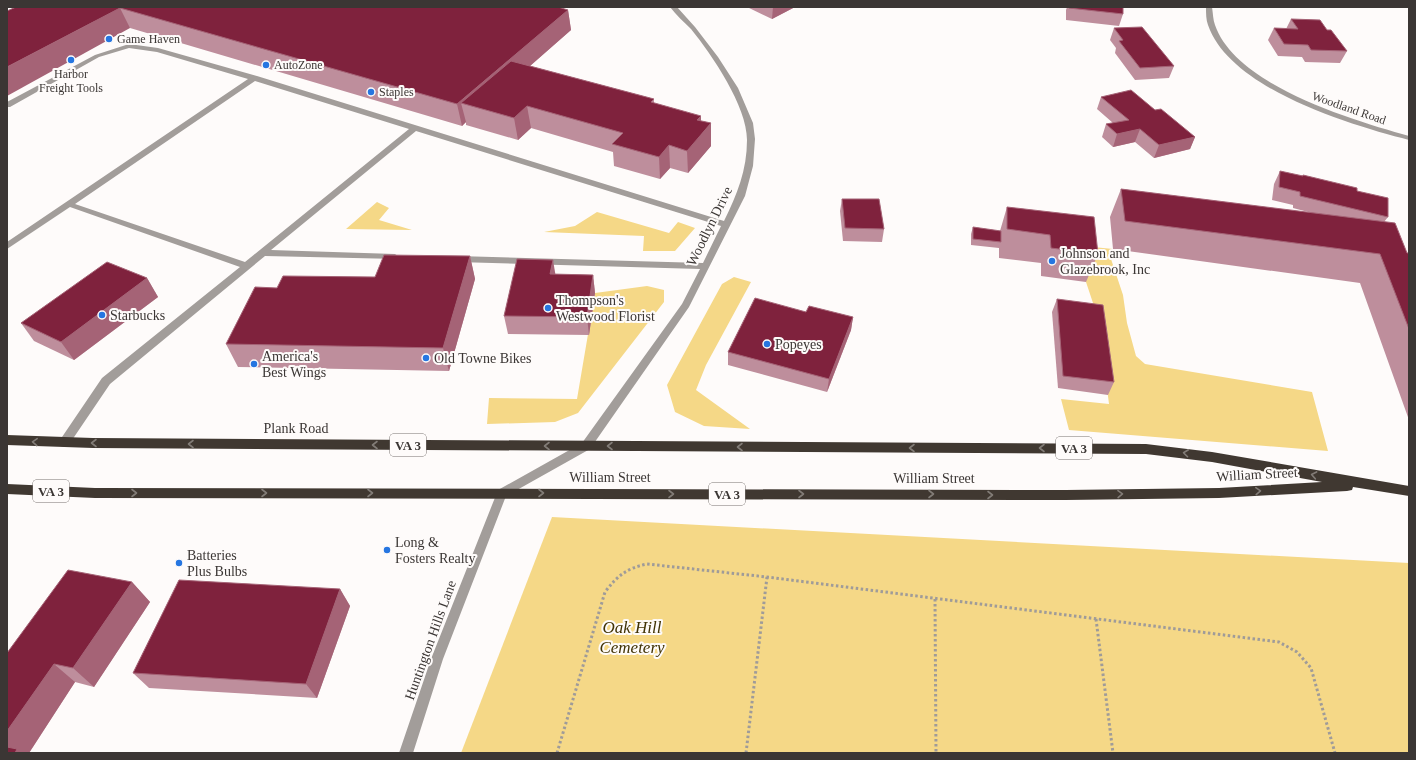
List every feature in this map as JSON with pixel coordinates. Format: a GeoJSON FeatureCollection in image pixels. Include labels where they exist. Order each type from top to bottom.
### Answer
{"type":"FeatureCollection","features":[{"type":"Feature","properties":{"kind":"highway","name":"Plank Road"},"geometry":{"type":"LineString","coordinates":[[7,440],[64,443],[586,446]]}},
{"type":"Feature","properties":{"kind":"highway","name":"William Street"},"geometry":{"type":"LineString","coordinates":[[586,446],[1146,449],[1226,458],[1366,485],[1409,491]]}},
{"type":"Feature","properties":{"kind":"highway","name":"William Street"},"geometry":{"type":"LineString","coordinates":[[502,493],[1066,495],[1219,493],[1366,485]]}},
{"type":"Feature","properties":{"kind":"highway","name":"VA 3"},"geometry":{"type":"LineString","coordinates":[[7,489],[95,493],[502,493]]}},
{"type":"Feature","properties":{"kind":"street","name":"Woodlyn Drive"},"geometry":{"type":"LineString","coordinates":[[586,446],[686,305],[741,196],[749,166],[751,139],[749,123],[734,88],[716,57],[694,28],[673,7]]}},
{"type":"Feature","properties":{"kind":"street","name":"Woodland Road"},"geometry":{"type":"LineString","coordinates":[[1209,7],[1210,21],[1216,35],[1228,52],[1247,69],[1272,86],[1323,112],[1362,126],[1409,138]]}},
{"type":"Feature","properties":{"kind":"street"},"geometry":{"type":"LineString","coordinates":[[7,105],[97,56],[129,46],[158,50],[254,78],[726,225]]}},
{"type":"Feature","properties":{"kind":"street"},"geometry":{"type":"LineString","coordinates":[[7,246],[254,78]]}},
{"type":"Feature","properties":{"kind":"street"},"geometry":{"type":"LineString","coordinates":[[64,443],[106,381],[414,129]]}},
{"type":"Feature","properties":{"kind":"street"},"geometry":{"type":"LineString","coordinates":[[68,204],[246,266]]}},
{"type":"Feature","properties":{"kind":"street"},"geometry":{"type":"LineString","coordinates":[[262,253],[402,257]]}},
{"type":"Feature","properties":{"kind":"street"},"geometry":{"type":"LineString","coordinates":[[449,259],[706,266]]}},
{"type":"Feature","properties":{"kind":"street"},"geometry":{"type":"LineString","coordinates":[[502,493],[586,446]]}},
{"type":"Feature","properties":{"kind":"street","name":"Huntington Hills Lane"},"geometry":{"type":"LineString","coordinates":[[406,753],[437,659],[502,493]]}},
{"type":"Feature","properties":{"kind":"path"},"geometry":{"type":"LineString","coordinates":[[557,753],[605,592],[618,574],[632,567],[647,564],[767,577],[1279,642],[1297,652],[1311,668],[1335,753]]}},
{"type":"Feature","properties":{"kind":"path"},"geometry":{"type":"LineString","coordinates":[[746,753],[767,577]]}},
{"type":"Feature","properties":{"kind":"path"},"geometry":{"type":"LineString","coordinates":[[934,599],[936,753]]}},
{"type":"Feature","properties":{"kind":"path"},"geometry":{"type":"LineString","coordinates":[[1096,619],[1112,753]]}},
{"type":"Feature","properties":{"kind":"green space"},"geometry":{"type":"Polygon","coordinates":[[[377,202],[389,208],[379,220],[412,230],[346,229],[377,202]]]}},
{"type":"Feature","properties":{"kind":"green space"},"geometry":{"type":"Polygon","coordinates":[[[597,212],[669,233],[678,222],[695,228],[675,251],[643,251],[644,236],[544,232],[575,226],[597,212]]]}},
{"type":"Feature","properties":{"kind":"green space"},"geometry":{"type":"Polygon","coordinates":[[[1083,246],[1113,249],[1111,259],[1123,295],[1127,323],[1136,356],[1145,364],[1312,392],[1328,451],[1069,430],[1061,399],[1109,404],[1098,318],[1086,282],[1083,246]]]}},
{"type":"Feature","properties":{"kind":"green space"},"geometry":{"type":"Polygon","coordinates":[[[734,277],[751,282],[706,365],[696,390],[750,429],[704,426],[675,412],[667,385],[722,284],[734,277]]]}},
{"type":"Feature","properties":{"kind":"green space"},"geometry":{"type":"Polygon","coordinates":[[[647,286],[664,290],[664,302],[578,413],[555,422],[487,424],[489,398],[577,399],[595,293],[647,286]]]}},
{"type":"Feature","properties":{"kind":"green space","name":"Oak Hill Cemetery"},"geometry":{"type":"Polygon","coordinates":[[[552,517],[1409,563],[1409,753],[461,753],[552,517]]]}},
{"type":"Feature","properties":{"kind":"building"},"geometry":{"type":"Polygon","coordinates":[[[16,7],[558,7],[568,10],[457,104],[120,8],[7,67],[7,11],[16,7]]]}},
{"type":"Feature","properties":{"kind":"building"},"geometry":{"type":"Polygon","coordinates":[[[1123,7],[1123,14],[1069,8],[1123,7]]]}},
{"type":"Feature","properties":{"kind":"building"},"geometry":{"type":"Polygon","coordinates":[[[1291,19],[1320,20],[1327,30],[1331,30],[1347,51],[1311,50],[1308,45],[1284,44],[1274,28],[1298,29],[1291,19]]]}},
{"type":"Feature","properties":{"kind":"building"},"geometry":{"type":"Polygon","coordinates":[[[1142,27],[1174,66],[1140,68],[1119,41],[1123,40],[1114,28],[1142,27]]]}},
{"type":"Feature","properties":{"kind":"building"},"geometry":{"type":"Polygon","coordinates":[[[511,61],[654,99],[651,102],[701,116],[697,120],[711,123],[687,151],[669,145],[659,157],[612,144],[623,133],[527,106],[514,118],[461,103],[511,61]]]}},
{"type":"Feature","properties":{"kind":"building"},"geometry":{"type":"Polygon","coordinates":[[[1131,90],[1155,110],[1161,109],[1195,137],[1159,145],[1140,129],[1117,134],[1106,124],[1129,120],[1101,97],[1131,90]]]}},
{"type":"Feature","properties":{"kind":"building"},"geometry":{"type":"Polygon","coordinates":[[[1280,171],[1357,188],[1357,191],[1388,198],[1388,217],[1300,196],[1300,192],[1279,187],[1280,171]]]}},
{"type":"Feature","properties":{"kind":"building"},"geometry":{"type":"Polygon","coordinates":[[[1121,189],[1395,223],[1407,253],[1409,253],[1409,329],[1380,254],[1125,221],[1121,189]]]}},
{"type":"Feature","properties":{"kind":"building"},"geometry":{"type":"Polygon","coordinates":[[[842,199],[879,199],[884,229],[845,228],[842,199]]]}},
{"type":"Feature","properties":{"kind":"building"},"geometry":{"type":"Polygon","coordinates":[[[1007,207],[1094,217],[1098,254],[1051,248],[1050,235],[1007,229],[1007,207]]]}},
{"type":"Feature","properties":{"kind":"building"},"geometry":{"type":"Polygon","coordinates":[[[973,227],[1001,231],[1001,242],[973,239],[973,227]]]}},
{"type":"Feature","properties":{"kind":"building"},"geometry":{"type":"Polygon","coordinates":[[[384,255],[470,256],[443,348],[226,344],[255,287],[277,288],[283,276],[375,277],[384,255]]]}},
{"type":"Feature","properties":{"kind":"building"},"geometry":{"type":"Polygon","coordinates":[[[517,259],[553,260],[550,274],[593,275],[587,317],[504,316],[517,259]]]}},
{"type":"Feature","properties":{"kind":"building"},"geometry":{"type":"Polygon","coordinates":[[[107,262],[147,278],[61,342],[21,323],[107,262]]]}},
{"type":"Feature","properties":{"kind":"building"},"geometry":{"type":"Polygon","coordinates":[[[755,298],[806,312],[809,306],[853,317],[829,379],[728,352],[755,298]]]}},
{"type":"Feature","properties":{"kind":"building"},"geometry":{"type":"Polygon","coordinates":[[[1057,299],[1103,305],[1114,382],[1063,376],[1057,299]]]}},
{"type":"Feature","properties":{"kind":"building"},"geometry":{"type":"Polygon","coordinates":[[[68,570],[132,582],[73,668],[54,664],[7,731],[7,653],[68,570]]]}},
{"type":"Feature","properties":{"kind":"building"},"geometry":{"type":"Polygon","coordinates":[[[179,580],[340,589],[306,684],[133,673],[179,580]]]}},
{"type":"Feature","properties":{"kind":"building"},"geometry":{"type":"Polygon","coordinates":[[[7,747],[17,749],[15,753],[7,753],[7,747]]]}},
{"type":"Feature","properties":{"kind":"place","name":"Game Haven"},"geometry":{"type":"Point","coordinates":[109,39]}},
{"type":"Feature","properties":{"kind":"place","name":"Harbor Freight Tools"},"geometry":{"type":"Point","coordinates":[71,60]}},
{"type":"Feature","properties":{"kind":"place","name":"AutoZone"},"geometry":{"type":"Point","coordinates":[266,65]}},
{"type":"Feature","properties":{"kind":"place","name":"Staples"},"geometry":{"type":"Point","coordinates":[371,92]}},
{"type":"Feature","properties":{"kind":"place","name":"Johnson and Glazebrook, Inc"},"geometry":{"type":"Point","coordinates":[1052,261]}},
{"type":"Feature","properties":{"kind":"place","name":"Thompson's Westwood Florist"},"geometry":{"type":"Point","coordinates":[548,308]}},
{"type":"Feature","properties":{"kind":"place","name":"Starbucks"},"geometry":{"type":"Point","coordinates":[102,315]}},
{"type":"Feature","properties":{"kind":"place","name":"Popeyes"},"geometry":{"type":"Point","coordinates":[767,344]}},
{"type":"Feature","properties":{"kind":"place","name":"Old Towne Bikes"},"geometry":{"type":"Point","coordinates":[426,358]}},
{"type":"Feature","properties":{"kind":"place","name":"America's Best Wings"},"geometry":{"type":"Point","coordinates":[254,364]}},
{"type":"Feature","properties":{"kind":"place","name":"Long & Fosters Realty"},"geometry":{"type":"Point","coordinates":[387,550]}},
{"type":"Feature","properties":{"kind":"place","name":"Batteries Plus Bulbs"},"geometry":{"type":"Point","coordinates":[179,563]}}]}
